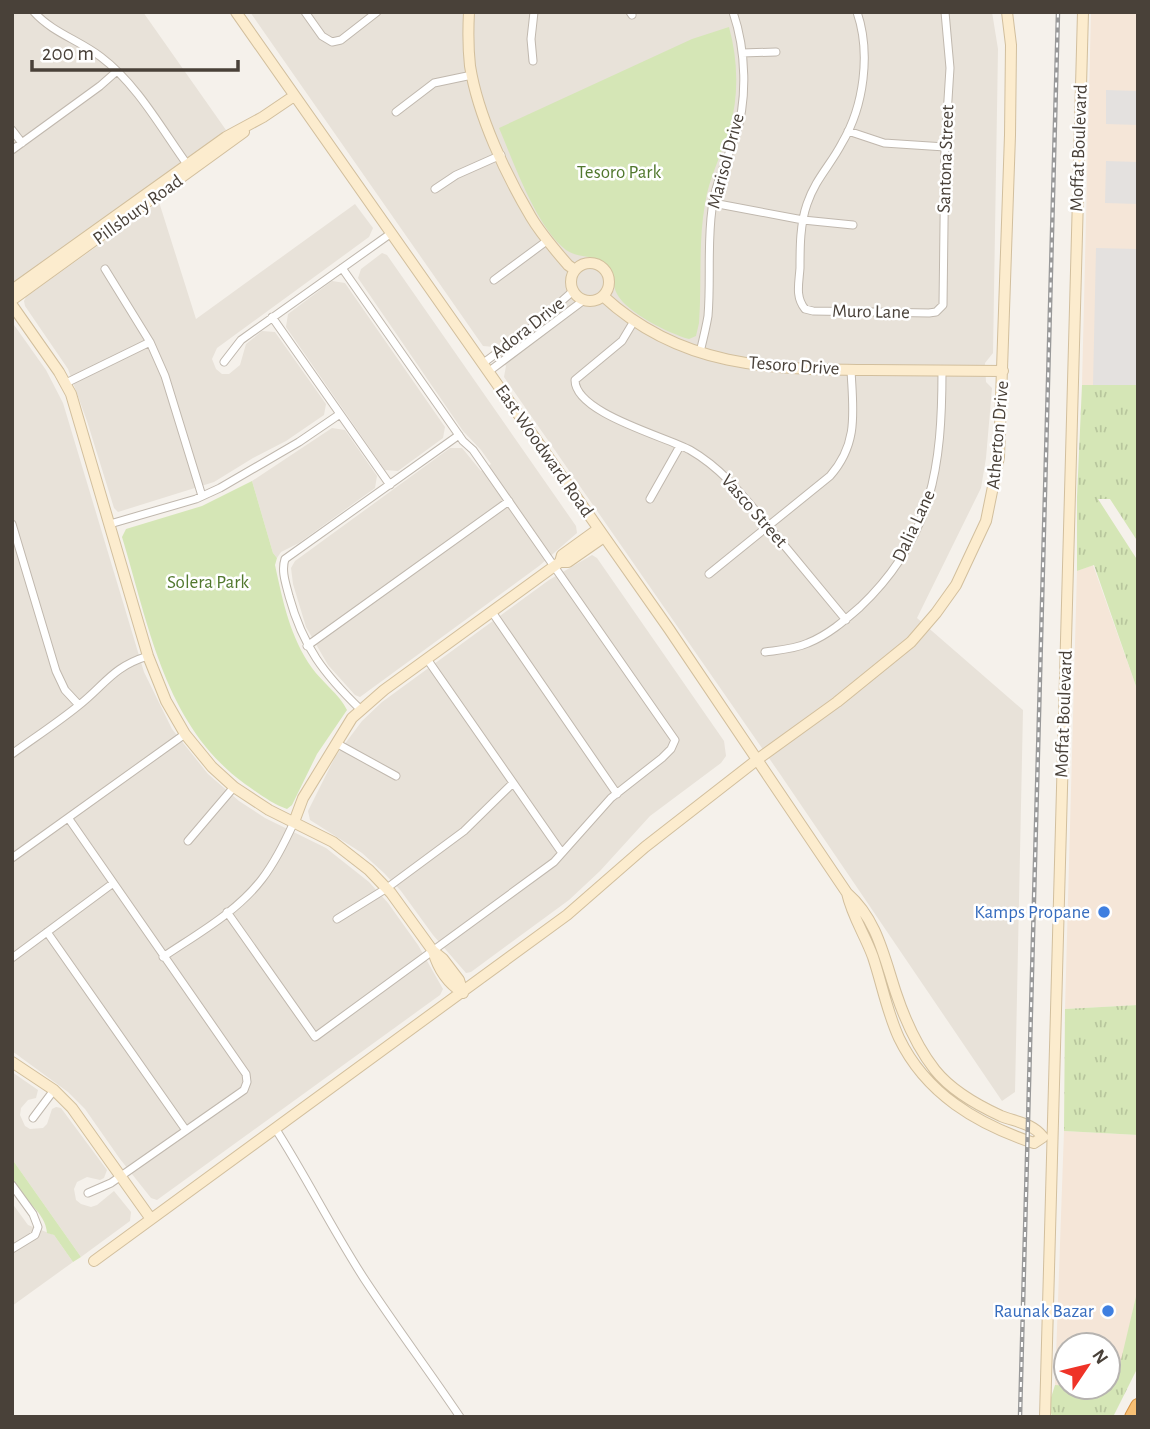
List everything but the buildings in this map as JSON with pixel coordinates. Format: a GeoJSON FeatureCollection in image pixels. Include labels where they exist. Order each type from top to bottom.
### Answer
{"type":"FeatureCollection","features":[{"type":"Feature","properties":{"kind":"highway"},"geometry":{"type":"LineString","coordinates":[[1132,1417],[1138,1406]]}},
{"type":"Feature","properties":{"kind":"street"},"geometry":{"type":"LineString","coordinates":[[34,12],[53,30],[85,46],[127,81],[189,168]]}},
{"type":"Feature","properties":{"kind":"street","name":"East Woodward Road"},"geometry":{"type":"LineString","coordinates":[[236,12],[601,533],[847,893],[861,905],[874,927],[911,1032],[936,1071],[975,1104],[1014,1122],[1035,1127],[1048,1137]]}},
{"type":"Feature","properties":{"kind":"street"},"geometry":{"type":"LineString","coordinates":[[305,12],[322,36],[332,42],[341,40],[377,12]]}},
{"type":"Feature","properties":{"kind":"street"},"geometry":{"type":"LineString","coordinates":[[469,12],[468,43],[472,75],[483,112],[531,218],[568,265],[575,270]]}},
{"type":"Feature","properties":{"kind":"street"},"geometry":{"type":"LineString","coordinates":[[533,61],[531,39],[534,12]]}},
{"type":"Feature","properties":{"kind":"street","name":"Marisol Drive"},"geometry":{"type":"LineString","coordinates":[[700,352],[708,316],[713,203],[736,135],[743,93],[742,53],[733,12]]}},
{"type":"Feature","properties":{"kind":"street"},"geometry":{"type":"LineString","coordinates":[[803,220],[817,178],[843,142],[855,113],[864,69],[863,41],[857,12]]}},
{"type":"Feature","properties":{"kind":"street","name":"Santona Street"},"geometry":{"type":"LineString","coordinates":[[943,305],[945,147],[950,68],[945,12]]}},
{"type":"Feature","properties":{"kind":"street","name":"Atherton Drive"},"geometry":{"type":"LineString","coordinates":[[94,1261],[568,915],[645,847],[837,702],[911,642],[936,613],[956,585],[986,522],[999,457],[1010,135],[1011,45],[1007,12]]}},
{"type":"Feature","properties":{"kind":"street","name":"Moffat Boulevard"},"geometry":{"type":"LineString","coordinates":[[1045,1417],[1048,1137],[1083,12]]}},
{"type":"Feature","properties":{"kind":"street"},"geometry":{"type":"LineString","coordinates":[[742,53],[776,52]]}},
{"type":"Feature","properties":{"kind":"street"},"geometry":{"type":"LineString","coordinates":[[12,150],[117,71]]}},
{"type":"Feature","properties":{"kind":"street"},"geometry":{"type":"LineString","coordinates":[[396,113],[434,83],[472,75]]}},
{"type":"Feature","properties":{"kind":"street","name":"Pillsbury Road"},"geometry":{"type":"LineString","coordinates":[[12,303],[189,168],[226,136],[263,117],[295,96]]}},
{"type":"Feature","properties":{"kind":"street"},"geometry":{"type":"LineString","coordinates":[[12,130],[22,143]]}},
{"type":"Feature","properties":{"kind":"street"},"geometry":{"type":"LineString","coordinates":[[848,131],[884,144],[945,147]]}},
{"type":"Feature","properties":{"kind":"street"},"geometry":{"type":"LineString","coordinates":[[435,189],[456,175],[501,155]]}},
{"type":"Feature","properties":{"kind":"street","name":"Pillsbury Road"},"geometry":{"type":"LineString","coordinates":[[12,290],[189,168]]}},
{"type":"Feature","properties":{"kind":"street"},"geometry":{"type":"LineString","coordinates":[[713,203],[803,220],[853,225]]}},
{"type":"Feature","properties":{"kind":"street","name":"Muro Lane"},"geometry":{"type":"LineString","coordinates":[[803,220],[798,297],[805,309],[920,313],[936,312],[943,305]]}},
{"type":"Feature","properties":{"kind":"street"},"geometry":{"type":"LineString","coordinates":[[224,362],[241,340],[390,234]]}},
{"type":"Feature","properties":{"kind":"street"},"geometry":{"type":"LineString","coordinates":[[494,280],[548,240]]}},
{"type":"Feature","properties":{"kind":"street"},"geometry":{"type":"LineString","coordinates":[[585,263],[598,264],[603,268],[609,285],[603,296],[584,300],[573,291],[571,280],[575,270],[585,263]]}},
{"type":"Feature","properties":{"kind":"street"},"geometry":{"type":"LineString","coordinates":[[227,912],[315,1037],[554,862],[617,793],[662,758],[675,740],[558,564],[459,435],[342,268]]}},
{"type":"Feature","properties":{"kind":"street"},"geometry":{"type":"LineString","coordinates":[[105,269],[150,342],[165,376],[202,496]]}},
{"type":"Feature","properties":{"kind":"street","name":"Adora Drive"},"geometry":{"type":"LineString","coordinates":[[485,368],[573,291]]}},
{"type":"Feature","properties":{"kind":"street","name":"Tesoro Drive"},"geometry":{"type":"LineString","coordinates":[[603,296],[634,321],[657,335],[700,352],[768,368],[1003,371]]}},
{"type":"Feature","properties":{"kind":"street","name":"Adora Drive"},"geometry":{"type":"LineString","coordinates":[[485,368],[584,300]]}},
{"type":"Feature","properties":{"kind":"street"},"geometry":{"type":"LineString","coordinates":[[12,303],[66,383],[79,418],[148,656],[166,701],[185,734],[212,767],[234,787],[269,810],[332,842],[369,870],[387,888],[433,951],[436,964],[451,986],[463,993]]}},
{"type":"Feature","properties":{"kind":"street"},"geometry":{"type":"LineString","coordinates":[[272,317],[390,485]]}},
{"type":"Feature","properties":{"kind":"street","name":"Vasco Street"},"geometry":{"type":"LineString","coordinates":[[634,321],[622,341],[575,380],[574,384],[580,395],[589,403],[634,427],[680,446],[720,471],[846,620]]}},
{"type":"Feature","properties":{"kind":"street"},"geometry":{"type":"LineString","coordinates":[[66,383],[150,342]]}},
{"type":"Feature","properties":{"kind":"street"},"geometry":{"type":"LineString","coordinates":[[709,574],[830,476],[846,453],[852,438],[851,370]]}},
{"type":"Feature","properties":{"kind":"street","name":"Dalia Lane"},"geometry":{"type":"LineString","coordinates":[[765,652],[806,644],[831,632],[872,596],[907,549],[925,510],[940,450],[942,371]]}},
{"type":"Feature","properties":{"kind":"street"},"geometry":{"type":"LineString","coordinates":[[110,524],[220,488],[299,442],[340,414]]}},
{"type":"Feature","properties":{"kind":"street"},"geometry":{"type":"LineString","coordinates":[[361,710],[331,680],[307,646],[295,618],[282,567],[285,559],[459,435]]}},
{"type":"Feature","properties":{"kind":"street"},"geometry":{"type":"LineString","coordinates":[[650,499],[680,446]]}},
{"type":"Feature","properties":{"kind":"street"},"geometry":{"type":"LineString","coordinates":[[307,646],[509,501]]}},
{"type":"Feature","properties":{"kind":"street"},"geometry":{"type":"LineString","coordinates":[[12,524],[56,671],[65,690],[79,705]]}},
{"type":"Feature","properties":{"kind":"street"},"geometry":{"type":"LineString","coordinates":[[163,957],[227,912],[261,881],[282,849],[303,798],[352,718],[384,690],[558,564],[562,555],[601,533]]}},
{"type":"Feature","properties":{"kind":"street"},"geometry":{"type":"LineString","coordinates":[[12,564],[23,560]]}},
{"type":"Feature","properties":{"kind":"street"},"geometry":{"type":"LineString","coordinates":[[492,612],[617,793]]}},
{"type":"Feature","properties":{"kind":"street"},"geometry":{"type":"LineString","coordinates":[[12,754],[79,705],[113,673],[128,663],[148,656]]}},
{"type":"Feature","properties":{"kind":"street"},"geometry":{"type":"LineString","coordinates":[[427,659],[562,853]]}},
{"type":"Feature","properties":{"kind":"street"},"geometry":{"type":"LineString","coordinates":[[12,858],[185,734]]}},
{"type":"Feature","properties":{"kind":"street"},"geometry":{"type":"LineString","coordinates":[[336,743],[396,776]]}},
{"type":"Feature","properties":{"kind":"street"},"geometry":{"type":"LineString","coordinates":[[337,919],[387,888],[464,831],[513,783]]}},
{"type":"Feature","properties":{"kind":"street"},"geometry":{"type":"LineString","coordinates":[[188,841],[234,787]]}},
{"type":"Feature","properties":{"kind":"street"},"geometry":{"type":"LineString","coordinates":[[68,818],[246,1074],[247,1082],[244,1090],[111,1183],[88,1193]]}},
{"type":"Feature","properties":{"kind":"street"},"geometry":{"type":"LineString","coordinates":[[12,958],[112,884]]}},
{"type":"Feature","properties":{"kind":"street"},"geometry":{"type":"LineString","coordinates":[[47,932],[185,1129]]}},
{"type":"Feature","properties":{"kind":"street"},"geometry":{"type":"LineString","coordinates":[[12,1062],[54,1090],[72,1108],[151,1219]]}},
{"type":"Feature","properties":{"kind":"street"},"geometry":{"type":"LineString","coordinates":[[33,1118],[54,1090]]}},
{"type":"Feature","properties":{"kind":"street"},"geometry":{"type":"LineString","coordinates":[[275,1128],[309,1181],[333,1228],[365,1280],[460,1417]]}},
{"type":"Feature","properties":{"kind":"street"},"geometry":{"type":"LineString","coordinates":[[12,1185],[33,1214],[38,1227],[32,1238],[12,1249]]}},
{"type":"Feature","properties":{"kind":"shaded area"},"geometry":{"type":"Polygon","coordinates":[[[12,12],[143,12],[226,130],[12,284],[12,12]]]}},
{"type":"Feature","properties":{"kind":"shaded area"},"geometry":{"type":"Polygon","coordinates":[[[250,12],[992,12],[998,49],[993,353],[985,363],[986,382],[992,388],[986,458],[981,488],[917,618],[1023,710],[1015,1092],[1002,1101],[780,774],[504,377],[506,366],[494,347],[483,346],[250,12]]]}},
{"type":"Feature","properties":{"kind":"shaded area"},"geometry":{"type":"Polygon","coordinates":[[[1091,12],[1138,12],[1138,385],[1082,385],[1091,12]]]}},
{"type":"Feature","properties":{"kind":"shaded area"},"geometry":{"type":"Polygon","coordinates":[[[1106,90],[1138,91],[1138,125],[1106,124],[1106,90]]]}},
{"type":"Feature","properties":{"kind":"shaded area"},"geometry":{"type":"Polygon","coordinates":[[[1106,161],[1138,162],[1138,204],[1105,203],[1106,161]]]}},
{"type":"Feature","properties":{"kind":"shaded area"},"geometry":{"type":"Polygon","coordinates":[[[159,202],[196,319],[355,204],[373,228],[369,237],[217,348],[212,359],[216,369],[222,374],[229,374],[240,365],[246,344],[262,331],[275,332],[326,404],[324,415],[286,441],[214,482],[118,512],[114,508],[68,369],[24,301],[159,202]]]}},
{"type":"Feature","properties":{"kind":"shaded area"},"geometry":{"type":"Polygon","coordinates":[[[1096,248],[1138,249],[1138,385],[1093,385],[1096,248]]]}},
{"type":"Feature","properties":{"kind":"shaded area"},"geometry":{"type":"Polygon","coordinates":[[[382,253],[387,255],[576,526],[577,533],[539,566],[360,697],[355,695],[328,665],[306,627],[291,568],[295,561],[450,448],[462,448],[481,471],[491,464],[463,431],[358,278],[361,269],[382,253]]]}},
{"type":"Feature","properties":{"kind":"shaded area"},"geometry":{"type":"Polygon","coordinates":[[[332,281],[345,283],[445,427],[443,438],[398,471],[385,470],[286,327],[288,314],[332,281]]]}},
{"type":"Feature","properties":{"kind":"shaded area"},"geometry":{"type":"Polygon","coordinates":[[[12,322],[46,370],[63,403],[144,672],[172,729],[208,774],[239,801],[265,818],[326,848],[369,882],[388,903],[418,945],[443,989],[440,995],[157,1200],[151,1198],[120,1159],[85,1109],[68,1092],[12,1051],[12,322]]]}},
{"type":"Feature","properties":{"kind":"shaded area"},"geometry":{"type":"Polygon","coordinates":[[[332,428],[345,430],[377,476],[375,488],[299,543],[281,552],[277,558],[273,553],[252,481],[332,428]]]}},
{"type":"Feature","properties":{"kind":"shaded area"},"geometry":{"type":"Polygon","coordinates":[[[592,555],[597,558],[724,741],[726,756],[721,763],[650,816],[600,871],[569,900],[466,973],[384,873],[362,853],[310,820],[308,811],[335,757],[362,721],[382,702],[549,580],[592,555]]]}},
{"type":"Feature","properties":{"kind":"shaded area"},"geometry":{"type":"Polygon","coordinates":[[[1093,565],[1138,692],[1138,1005],[1065,1009],[1077,571],[1093,565]]]}},
{"type":"Feature","properties":{"kind":"shaded area"},"geometry":{"type":"Polygon","coordinates":[[[12,1072],[38,1090],[36,1098],[28,1100],[21,1108],[20,1115],[25,1126],[30,1129],[43,1128],[52,1109],[61,1108],[107,1170],[104,1178],[100,1180],[87,1177],[77,1182],[74,1189],[76,1200],[91,1207],[114,1191],[131,1212],[130,1221],[81,1257],[12,1159],[12,1072]]]}},
{"type":"Feature","properties":{"kind":"shaded area"},"geometry":{"type":"Polygon","coordinates":[[[1064,1131],[1138,1135],[1138,1288],[1122,1359],[1122,1331],[1057,1331],[1064,1131]]]}},
{"type":"Feature","properties":{"kind":"shaded area"},"geometry":{"type":"Polygon","coordinates":[[[12,1203],[28,1225],[54,1235],[73,1262],[12,1306],[12,1203]]]}},
{"type":"Feature","properties":{"kind":"green space","name":"Tesoro Park"},"geometry":{"type":"Polygon","coordinates":[[[729,27],[736,64],[735,103],[730,128],[707,194],[702,233],[699,323],[696,336],[689,339],[671,333],[639,315],[617,294],[606,265],[597,259],[571,253],[555,240],[527,194],[499,128],[692,39],[729,27]]]}},
{"type":"Feature","properties":{"kind":"green space"},"geometry":{"type":"Polygon","coordinates":[[[1082,385],[1138,385],[1138,542],[1110,499],[1098,499],[1138,561],[1138,692],[1094,565],[1077,571],[1082,385]]]}},
{"type":"Feature","properties":{"kind":"green space","name":"Solera Park"},"geometry":{"type":"Polygon","coordinates":[[[252,481],[273,553],[277,558],[275,565],[293,632],[312,668],[347,710],[317,754],[292,805],[287,809],[245,784],[218,760],[196,733],[178,704],[152,639],[122,537],[126,529],[202,506],[252,481]]]}},
{"type":"Feature","properties":{"kind":"green space"},"geometry":{"type":"Polygon","coordinates":[[[1138,1005],[1138,1135],[1064,1131],[1065,1009],[1138,1005]]]}},
{"type":"Feature","properties":{"kind":"green space"},"geometry":{"type":"Polygon","coordinates":[[[12,1159],[81,1257],[73,1262],[54,1235],[47,1233],[43,1219],[13,1181],[12,1159]]]}},
{"type":"Feature","properties":{"kind":"green space"},"geometry":{"type":"Polygon","coordinates":[[[1138,1288],[1138,1363],[1122,1399],[1122,1356],[1138,1288]]]}},
{"type":"Feature","properties":{"kind":"green space"},"geometry":{"type":"Polygon","coordinates":[[[1052,1394],[1052,1401],[1121,1401],[1114,1415],[1052,1417],[1049,1404],[1052,1394]]]}},
{"type":"Feature","properties":{"kind":"railway"},"geometry":{"type":"LineString","coordinates":[[1020,1417],[1058,12]]}},
{"type":"Feature","properties":{"kind":"place","name":"Kamps Propane"},"geometry":{"type":"Point","coordinates":[1104,912]}},
{"type":"Feature","properties":{"kind":"place","name":"Raunak Bazar"},"geometry":{"type":"Point","coordinates":[1108,1311]}}]}
